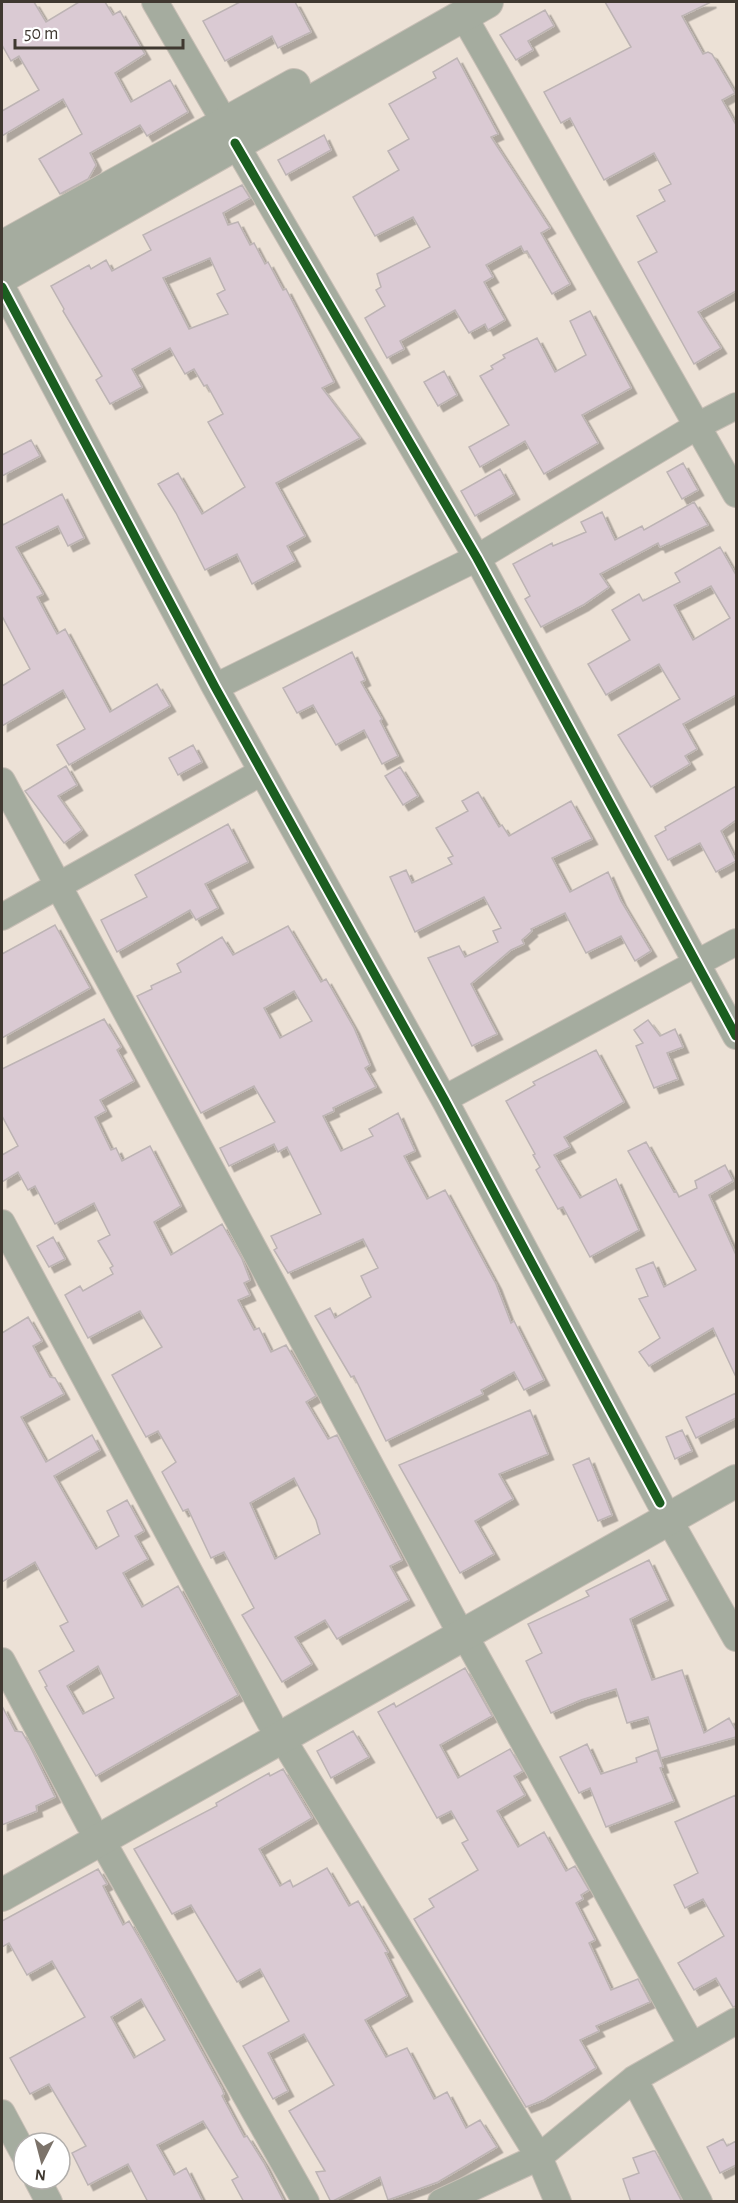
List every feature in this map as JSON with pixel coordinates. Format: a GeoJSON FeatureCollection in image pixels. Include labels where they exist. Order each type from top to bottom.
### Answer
{"type":"FeatureCollection","features":[{"type":"Feature","properties":{"kind":"street"},"geometry":{"type":"LineString","coordinates":[[155,2],[477,558],[736,1036]]}},
{"type":"Feature","properties":{"kind":"street"},"geometry":{"type":"LineString","coordinates":[[2,247],[230,133],[465,6],[736,494]]}},
{"type":"Feature","properties":{"kind":"street"},"geometry":{"type":"LineString","coordinates":[[2,277],[230,133]]}},
{"type":"Feature","properties":{"kind":"street"},"geometry":{"type":"LineString","coordinates":[[2,288],[214,687],[444,1099],[664,1511],[736,1638]]}},
{"type":"Feature","properties":{"kind":"street"},"geometry":{"type":"LineString","coordinates":[[214,687],[477,558],[699,425],[736,406]]}},
{"type":"Feature","properties":{"kind":"street"},"geometry":{"type":"LineString","coordinates":[[2,917],[262,772]]}},
{"type":"Feature","properties":{"kind":"street"},"geometry":{"type":"LineString","coordinates":[[2,781],[459,1628],[692,2046]]}},
{"type":"Feature","properties":{"kind":"street"},"geometry":{"type":"LineString","coordinates":[[444,1099],[736,942]]}},
{"type":"Feature","properties":{"kind":"street"},"geometry":{"type":"LineString","coordinates":[[2,1222],[276,1730],[539,2157],[558,2202]]}},
{"type":"Feature","properties":{"kind":"street"},"geometry":{"type":"LineString","coordinates":[[2,1875],[95,1832],[459,1628],[664,1511],[736,1463]]}},
{"type":"Feature","properties":{"kind":"street"},"geometry":{"type":"LineString","coordinates":[[664,1511],[736,1481]]}},
{"type":"Feature","properties":{"kind":"street"},"geometry":{"type":"LineString","coordinates":[[2,1661],[95,1832],[306,2202]]}},
{"type":"Feature","properties":{"kind":"street"},"geometry":{"type":"LineString","coordinates":[[2,1895],[95,1832]]}},
{"type":"Feature","properties":{"kind":"street"},"geometry":{"type":"LineString","coordinates":[[441,2202],[539,2157],[634,2079],[736,2021]]}},
{"type":"Feature","properties":{"kind":"street"},"geometry":{"type":"LineString","coordinates":[[634,2079],[699,2202]]}},
{"type":"Feature","properties":{"kind":"street"},"geometry":{"type":"LineString","coordinates":[[2,2113],[12,2132]]}},
{"type":"Feature","properties":{"kind":"building"},"geometry":{"type":"Polygon","coordinates":[[[2,2],[34,2],[46,22],[79,2],[105,2],[113,15],[120,11],[145,54],[115,73],[131,102],[170,80],[188,112],[147,136],[140,125],[90,153],[96,165],[88,179],[60,194],[39,159],[82,134],[63,99],[2,136],[2,111],[39,90],[19,56],[11,61],[2,45],[2,2]]]}},
{"type":"Feature","properties":{"kind":"building"},"geometry":{"type":"Polygon","coordinates":[[[240,2],[295,2],[311,32],[278,48],[272,36],[225,61],[203,21],[240,2]]]}},
{"type":"Feature","properties":{"kind":"building"},"geometry":{"type":"Polygon","coordinates":[[[605,2],[711,2],[682,16],[703,54],[708,52],[712,54],[735,93],[722,100],[736,125],[736,291],[698,312],[721,348],[694,364],[638,262],[657,252],[637,216],[665,201],[659,190],[671,184],[654,153],[604,180],[570,118],[561,123],[544,92],[631,47],[605,2]]]}},
{"type":"Feature","properties":{"kind":"building"},"geometry":{"type":"Polygon","coordinates":[[[545,10],[554,26],[528,41],[533,50],[516,60],[500,35],[545,10]]]}},
{"type":"Feature","properties":{"kind":"building"},"geometry":{"type":"Polygon","coordinates":[[[457,58],[498,134],[491,137],[550,228],[541,233],[570,284],[552,294],[527,251],[524,252],[521,246],[486,265],[493,277],[484,282],[505,320],[488,330],[485,324],[469,333],[455,310],[400,341],[404,349],[387,358],[365,318],[385,306],[376,290],[381,287],[377,274],[430,247],[413,217],[375,236],[353,197],[399,170],[388,151],[409,139],[389,104],[436,78],[433,72],[457,58]]]}},
{"type":"Feature","properties":{"kind":"building"},"geometry":{"type":"Polygon","coordinates":[[[324,135],[331,150],[286,175],[278,160],[324,135]]]}},
{"type":"Feature","properties":{"kind":"building"},"geometry":{"type":"Polygon","coordinates":[[[242,185],[250,198],[223,213],[228,225],[238,222],[250,245],[254,243],[265,264],[268,262],[283,290],[286,289],[334,382],[322,388],[360,438],[276,483],[305,536],[287,546],[295,561],[252,584],[237,554],[205,570],[176,513],[158,484],[178,473],[202,514],[245,487],[208,422],[223,414],[207,385],[204,386],[194,369],[185,374],[170,348],[132,369],[142,387],[110,404],[96,380],[102,376],[63,311],[51,286],[89,265],[91,269],[106,260],[112,271],[151,250],[143,235],[242,185]],[[210,258],[163,278],[189,329],[228,314],[217,294],[225,290],[210,258]]]}},
{"type":"Feature","properties":{"kind":"building"},"geometry":{"type":"Polygon","coordinates":[[[590,311],[631,388],[582,415],[598,443],[544,474],[525,441],[480,467],[469,447],[509,425],[480,376],[493,369],[491,366],[505,358],[503,355],[537,338],[555,372],[586,355],[570,321],[590,311]]]}},
{"type":"Feature","properties":{"kind":"building"},"geometry":{"type":"Polygon","coordinates":[[[444,371],[457,395],[438,406],[424,382],[444,371]]]}},
{"type":"Feature","properties":{"kind":"building"},"geometry":{"type":"Polygon","coordinates":[[[31,440],[40,456],[2,476],[2,455],[31,440]]]}},
{"type":"Feature","properties":{"kind":"building"},"geometry":{"type":"Polygon","coordinates":[[[683,463],[698,490],[682,499],[667,472],[683,463]]]}},
{"type":"Feature","properties":{"kind":"building"},"geometry":{"type":"Polygon","coordinates":[[[500,469],[514,494],[475,516],[461,491],[500,469]]]}},
{"type":"Feature","properties":{"kind":"building"},"geometry":{"type":"Polygon","coordinates":[[[62,494],[84,538],[68,546],[58,526],[16,547],[43,594],[37,597],[57,634],[65,629],[110,712],[157,684],[170,706],[69,765],[57,745],[85,729],[63,690],[2,726],[2,686],[30,669],[2,616],[2,522],[3,525],[62,494]]]}},
{"type":"Feature","properties":{"kind":"building"},"geometry":{"type":"Polygon","coordinates":[[[694,502],[708,525],[660,547],[658,543],[600,574],[609,587],[583,605],[541,627],[525,599],[530,596],[513,564],[552,543],[553,546],[586,532],[581,522],[602,512],[615,540],[642,526],[644,530],[694,502]]]}},
{"type":"Feature","properties":{"kind":"building"},"geometry":{"type":"Polygon","coordinates":[[[720,547],[736,575],[736,695],[683,724],[697,749],[685,756],[690,764],[651,787],[618,735],[680,699],[659,664],[606,695],[588,664],[630,640],[612,610],[639,594],[643,601],[680,582],[675,573],[720,547]],[[711,586],[674,605],[693,640],[730,618],[711,586]]]}},
{"type":"Feature","properties":{"kind":"building"},"geometry":{"type":"Polygon","coordinates":[[[352,652],[365,680],[361,682],[382,719],[380,721],[398,756],[382,764],[364,730],[336,745],[313,705],[297,713],[283,688],[352,652]]]}},
{"type":"Feature","properties":{"kind":"building"},"geometry":{"type":"Polygon","coordinates":[[[193,745],[202,762],[178,775],[169,758],[193,745]]]}},
{"type":"Feature","properties":{"kind":"building"},"geometry":{"type":"Polygon","coordinates":[[[66,766],[77,785],[58,796],[82,830],[64,843],[25,791],[66,766]]]}},
{"type":"Feature","properties":{"kind":"building"},"geometry":{"type":"Polygon","coordinates":[[[400,767],[418,796],[403,805],[385,776],[400,767]]]}},
{"type":"Feature","properties":{"kind":"building"},"geometry":{"type":"Polygon","coordinates":[[[736,786],[736,820],[721,831],[736,861],[716,872],[700,843],[668,860],[655,836],[666,830],[665,827],[736,786]]]}},
{"type":"Feature","properties":{"kind":"building"},"geometry":{"type":"Polygon","coordinates":[[[478,792],[499,827],[502,825],[509,836],[571,801],[592,839],[552,858],[570,892],[608,872],[621,901],[651,951],[635,961],[621,936],[586,953],[565,913],[531,929],[532,931],[522,940],[524,944],[511,950],[471,984],[497,1034],[472,1046],[428,958],[459,946],[465,957],[498,942],[493,931],[501,928],[484,897],[415,932],[390,877],[406,870],[412,883],[452,864],[448,858],[453,856],[436,828],[468,811],[462,801],[478,792]]]}},
{"type":"Feature","properties":{"kind":"building"},"geometry":{"type":"Polygon","coordinates":[[[228,824],[248,862],[205,884],[218,908],[196,920],[190,910],[117,952],[101,920],[147,897],[135,875],[228,824]]]}},
{"type":"Feature","properties":{"kind":"building"},"geometry":{"type":"Polygon","coordinates":[[[55,925],[90,988],[2,1038],[2,954],[55,925]]]}},
{"type":"Feature","properties":{"kind":"building"},"geometry":{"type":"Polygon","coordinates":[[[288,926],[321,982],[326,979],[354,1028],[370,1065],[365,1068],[376,1087],[333,1108],[334,1111],[323,1116],[341,1151],[373,1136],[369,1129],[398,1113],[415,1151],[404,1156],[427,1199],[445,1190],[496,1284],[511,1323],[514,1321],[544,1380],[524,1390],[514,1372],[481,1390],[483,1394],[386,1441],[354,1376],[351,1377],[315,1316],[330,1308],[335,1318],[371,1297],[361,1276],[378,1268],[363,1239],[288,1273],[274,1250],[277,1248],[271,1236],[321,1214],[287,1147],[278,1152],[274,1144],[229,1166],[220,1148],[275,1122],[254,1086],[201,1113],[137,996],[152,989],[151,986],[181,972],[177,964],[222,937],[233,955],[288,926]],[[294,991],[264,1008],[280,1038],[312,1021],[294,991]]]}},
{"type":"Feature","properties":{"kind":"building"},"geometry":{"type":"Polygon","coordinates":[[[104,1019],[121,1047],[117,1050],[134,1081],[100,1100],[106,1111],[95,1117],[111,1150],[116,1148],[122,1161],[150,1146],[181,1206],[154,1222],[171,1255],[222,1224],[242,1259],[250,1280],[244,1283],[250,1295],[238,1300],[254,1330],[259,1328],[271,1352],[286,1345],[316,1396],[306,1402],[328,1439],[337,1435],[402,1560],[390,1566],[409,1600],[337,1639],[325,1620],[295,1637],[312,1664],[282,1682],[242,1615],[254,1608],[224,1552],[211,1558],[188,1509],[183,1511],[162,1472],[176,1462],[158,1431],[146,1437],[112,1375],[162,1347],[140,1311],[88,1338],[65,1295],[80,1286],[83,1291],[113,1274],[110,1268],[113,1266],[98,1241],[110,1235],[94,1203],[55,1224],[35,1186],[28,1190],[18,1172],[2,1182],[2,1155],[18,1146],[2,1116],[2,1069],[104,1019]],[[294,1478],[250,1503],[275,1559],[320,1534],[316,1520],[294,1478]]]}},
{"type":"Feature","properties":{"kind":"building"},"geometry":{"type":"Polygon","coordinates":[[[648,1020],[660,1036],[675,1029],[683,1047],[667,1053],[678,1079],[654,1088],[636,1046],[643,1043],[634,1030],[648,1020]]]}},
{"type":"Feature","properties":{"kind":"building"},"geometry":{"type":"Polygon","coordinates":[[[596,1050],[624,1102],[564,1137],[570,1147],[554,1155],[580,1198],[616,1179],[639,1230],[590,1257],[563,1207],[558,1209],[536,1170],[540,1167],[533,1155],[535,1154],[506,1101],[535,1085],[533,1082],[596,1050]]]}},
{"type":"Feature","properties":{"kind":"building"},"geometry":{"type":"Polygon","coordinates":[[[646,1142],[679,1197],[697,1188],[695,1181],[725,1165],[733,1181],[709,1195],[736,1255],[736,1377],[713,1328],[649,1366],[639,1352],[660,1338],[639,1299],[648,1296],[636,1269],[653,1262],[664,1287],[696,1270],[628,1151],[646,1142]]]}},
{"type":"Feature","properties":{"kind":"building"},"geometry":{"type":"Polygon","coordinates":[[[53,1237],[65,1259],[49,1267],[37,1246],[53,1237]]]}},
{"type":"Feature","properties":{"kind":"building"},"geometry":{"type":"Polygon","coordinates":[[[28,1317],[42,1341],[33,1346],[50,1377],[55,1378],[64,1394],[21,1417],[46,1462],[92,1435],[100,1450],[54,1476],[96,1549],[119,1536],[107,1511],[127,1500],[144,1531],[135,1536],[148,1559],[123,1573],[142,1607],[178,1586],[238,1695],[96,1776],[45,1687],[47,1686],[39,1671],[74,1651],[60,1626],[68,1622],[35,1562],[2,1582],[2,1333],[28,1317]],[[98,1666],[67,1686],[83,1714],[114,1698],[98,1666]]]}},
{"type":"Feature","properties":{"kind":"building"},"geometry":{"type":"Polygon","coordinates":[[[736,1393],[736,1418],[696,1438],[686,1417],[736,1393]]]}},
{"type":"Feature","properties":{"kind":"building"},"geometry":{"type":"Polygon","coordinates":[[[530,1410],[548,1454],[499,1474],[513,1499],[475,1521],[494,1554],[460,1573],[399,1465],[530,1410]]]}},
{"type":"Feature","properties":{"kind":"building"},"geometry":{"type":"Polygon","coordinates":[[[682,1430],[692,1451],[675,1459],[666,1437],[682,1430]]]}},
{"type":"Feature","properties":{"kind":"building"},"geometry":{"type":"Polygon","coordinates":[[[589,1458],[612,1515],[598,1521],[573,1465],[589,1458]]]}},
{"type":"Feature","properties":{"kind":"building"},"geometry":{"type":"Polygon","coordinates":[[[649,1560],[668,1600],[630,1619],[652,1680],[682,1670],[704,1733],[729,1718],[736,1731],[736,1737],[661,1758],[648,1717],[627,1723],[616,1689],[581,1700],[551,1713],[526,1661],[542,1653],[528,1624],[589,1596],[586,1591],[649,1560]]]}},
{"type":"Feature","properties":{"kind":"building"},"geometry":{"type":"Polygon","coordinates":[[[465,1668],[492,1716],[440,1745],[458,1778],[510,1749],[523,1771],[514,1776],[525,1795],[497,1811],[518,1847],[544,1832],[566,1871],[575,1866],[589,1890],[581,1895],[583,1899],[576,1903],[595,1940],[589,1943],[611,1990],[638,1979],[650,2002],[596,2026],[599,2031],[580,2040],[596,2068],[544,2100],[526,2107],[414,1919],[434,1907],[429,1899],[478,1870],[462,1843],[468,1840],[451,1811],[437,1818],[378,1712],[394,1703],[396,1707],[465,1668]]]}},
{"type":"Feature","properties":{"kind":"building"},"geometry":{"type":"Polygon","coordinates":[[[2,1706],[15,1731],[22,1732],[29,1744],[55,1797],[36,1806],[37,1811],[2,1825],[2,1706]]]}},
{"type":"Feature","properties":{"kind":"building"},"geometry":{"type":"Polygon","coordinates":[[[353,1731],[369,1757],[331,1778],[317,1751],[353,1731]]]}},
{"type":"Feature","properties":{"kind":"building"},"geometry":{"type":"Polygon","coordinates":[[[587,1744],[601,1774],[637,1762],[636,1758],[657,1750],[663,1767],[660,1768],[674,1801],[606,1827],[590,1788],[579,1793],[560,1757],[587,1744]]]}},
{"type":"Feature","properties":{"kind":"building"},"geometry":{"type":"Polygon","coordinates":[[[283,1769],[312,1818],[259,1849],[280,1886],[290,1880],[293,1887],[327,1868],[349,1906],[358,1901],[388,1952],[385,1953],[407,1996],[365,2020],[386,2057],[407,2048],[434,2099],[447,2092],[466,2128],[480,2120],[497,2147],[438,2182],[388,2200],[380,2177],[331,2202],[316,2172],[325,2171],[289,2111],[334,2085],[304,2034],[268,2053],[288,2091],[273,2099],[243,2046],[289,2021],[260,1969],[237,1982],[191,1905],[172,1914],[134,1849],[217,1806],[216,1803],[269,1773],[270,1776],[283,1769]]]}},
{"type":"Feature","properties":{"kind":"building"},"geometry":{"type":"Polygon","coordinates":[[[736,1795],[736,2006],[733,2007],[716,1978],[694,1990],[678,1963],[724,1936],[703,1899],[685,1908],[674,1885],[698,1873],[675,1822],[736,1795]]]}},
{"type":"Feature","properties":{"kind":"building"},"geometry":{"type":"Polygon","coordinates":[[[98,1869],[107,1884],[103,1886],[123,1925],[129,1921],[142,1943],[222,2089],[224,2094],[222,2096],[244,2137],[247,2136],[264,2163],[284,2202],[244,2202],[232,2180],[238,2177],[203,2121],[157,2145],[174,2175],[186,2168],[203,2202],[148,2202],[128,2164],[88,2185],[72,2153],[86,2146],[49,2084],[30,2094],[10,2058],[85,2017],[52,1961],[27,1975],[9,1943],[2,1947],[2,1921],[98,1869]],[[141,1999],[111,2017],[134,2058],[165,2040],[141,1999]]]}},
{"type":"Feature","properties":{"kind":"building"},"geometry":{"type":"Polygon","coordinates":[[[723,2139],[727,2146],[736,2141],[736,2165],[720,2173],[707,2147],[723,2139]]]}},
{"type":"Feature","properties":{"kind":"building"},"geometry":{"type":"Polygon","coordinates":[[[653,2151],[682,2202],[631,2202],[623,2179],[639,2173],[633,2158],[653,2151]]]}},
{"type":"Feature","properties":{"kind":"cycle path"},"geometry":{"type":"LineString","coordinates":[[235,143],[477,558],[736,1036]]}},
{"type":"Feature","properties":{"kind":"cycle path"},"geometry":{"type":"LineString","coordinates":[[2,287],[215,687],[444,1099],[660,1503]]}}]}
